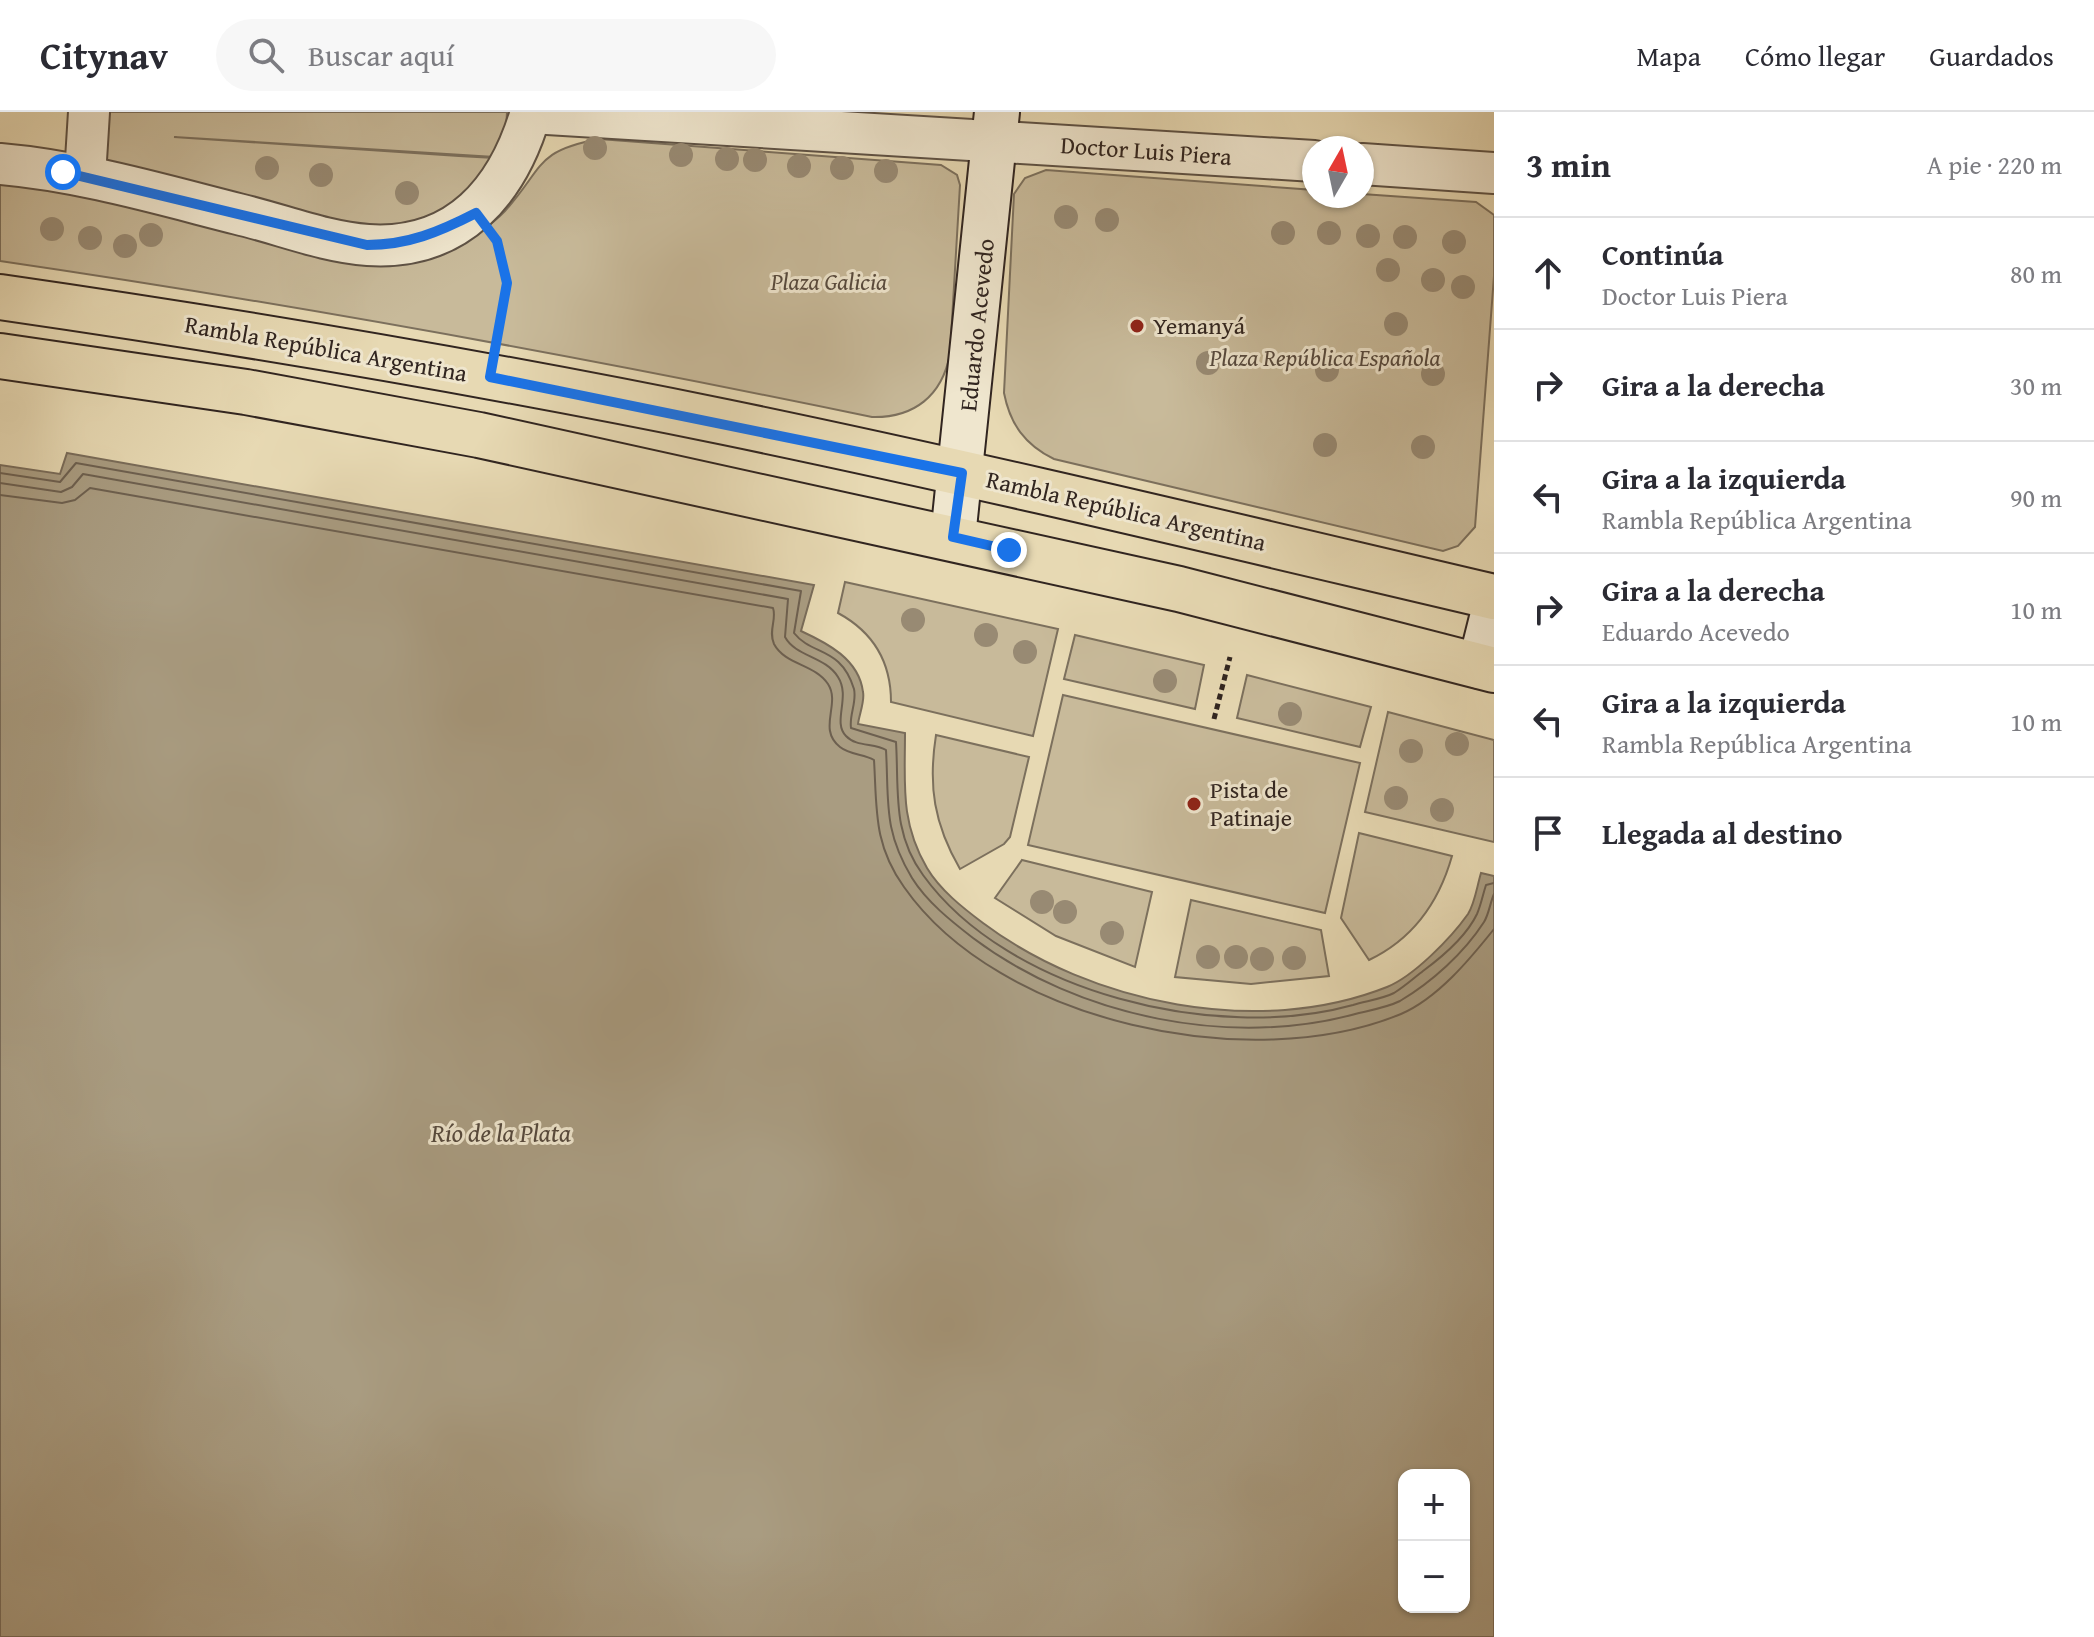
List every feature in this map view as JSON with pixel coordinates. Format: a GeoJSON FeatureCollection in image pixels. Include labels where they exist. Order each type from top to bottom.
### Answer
{"type":"FeatureCollection","features":[{"type":"Feature","properties":{"kind":"main road","name":"Rambla República Argentina"},"geometry":{"type":"LineString","coordinates":[[0,297],[490,377],[962,473],[1494,597]]}},
{"type":"Feature","properties":{"kind":"main road"},"geometry":{"type":"LineString","coordinates":[[0,356],[246,392],[479,435],[953,537],[1487,668]]}},
{"type":"Feature","properties":{"kind":"street"},"geometry":{"type":"LineString","coordinates":[[85,176],[89,112]]}},
{"type":"Feature","properties":{"kind":"street","name":"Doctor Luis Piera"},"geometry":{"type":"LineString","coordinates":[[0,164],[85,176],[367,245],[399,245],[438,233],[476,213],[501,186],[517,155],[531,112],[996,126],[1302,160]]}},
{"type":"Feature","properties":{"kind":"street","name":"Eduardo Acevedo"},"geometry":{"type":"LineString","coordinates":[[953,537],[996,126]]}},
{"type":"Feature","properties":{"kind":"street"},"geometry":{"type":"LineString","coordinates":[[1374,165],[1494,173]]}},
{"type":"Feature","properties":{"kind":"street"},"geometry":{"type":"LineString","coordinates":[[1487,668],[1494,610]]}},
{"type":"Feature","properties":{"kind":"path"},"geometry":{"type":"LineString","coordinates":[[476,213],[497,241],[507,283],[490,377]]}},
{"type":"Feature","properties":{"kind":"path"},"geometry":{"type":"LineString","coordinates":[[1214,719],[1230,657]]}},
{"type":"Feature","properties":{"kind":"green space"},"geometry":{"type":"Polygon","coordinates":[[[107,112],[507,112],[505,148],[464,208],[387,233],[105,165],[107,112]],[[174,137],[459,156],[494,157],[174,137]]]}},
{"type":"Feature","properties":{"kind":"green space","name":"Plaza Galicia"},"geometry":{"type":"Polygon","coordinates":[[[599,139],[941,165],[957,175],[960,185],[950,354],[933,393],[913,409],[872,417],[438,333],[0,261],[0,181],[448,249],[499,217],[551,156],[562,149],[599,139]]]}},
{"type":"Feature","properties":{"kind":"green space","name":"Plaza República Española"},"geometry":{"type":"Polygon","coordinates":[[[1046,170],[1302,189],[1302,208],[1374,208],[1374,195],[1476,202],[1494,215],[1494,276],[1475,527],[1458,546],[1443,551],[1054,459],[1035,447],[1015,424],[1004,393],[1014,194],[1025,178],[1046,170]]]}},
{"type":"Feature","properties":{"kind":"green space"},"geometry":{"type":"Polygon","coordinates":[[[845,582],[1058,629],[1033,736],[891,702],[888,674],[878,650],[861,629],[838,613],[845,582]]]}},
{"type":"Feature","properties":{"kind":"green space"},"geometry":{"type":"Polygon","coordinates":[[[1075,635],[1204,665],[1195,709],[1064,679],[1075,635]]]}},
{"type":"Feature","properties":{"kind":"green space"},"geometry":{"type":"Polygon","coordinates":[[[1247,675],[1371,707],[1360,747],[1237,718],[1247,675]]]}},
{"type":"Feature","properties":{"kind":"green space","name":"Pista de Patinaje"},"geometry":{"type":"Polygon","coordinates":[[[1063,695],[1360,763],[1325,913],[1028,845],[1063,695]]]}},
{"type":"Feature","properties":{"kind":"green space"},"geometry":{"type":"Polygon","coordinates":[[[1388,712],[1494,740],[1494,842],[1365,812],[1388,712]]]}},
{"type":"Feature","properties":{"kind":"green space"},"geometry":{"type":"Polygon","coordinates":[[[936,735],[1029,757],[1010,837],[1004,844],[960,869],[944,836],[935,804],[933,771],[936,735]]]}},
{"type":"Feature","properties":{"kind":"green space"},"geometry":{"type":"Polygon","coordinates":[[[1359,833],[1452,856],[1440,889],[1422,917],[1399,941],[1369,960],[1341,918],[1359,833]]]}},
{"type":"Feature","properties":{"kind":"green space"},"geometry":{"type":"Polygon","coordinates":[[[1022,860],[1152,892],[1135,967],[1056,936],[995,898],[1022,860]]]}},
{"type":"Feature","properties":{"kind":"green space"},"geometry":{"type":"Polygon","coordinates":[[[1191,900],[1321,930],[1329,976],[1251,984],[1175,977],[1191,900]]]}},
{"type":"Feature","properties":{"kind":"water","name":"Río de la Plata"},"geometry":{"type":"Polygon","coordinates":[[[67,453],[814,585],[801,631],[831,647],[855,670],[863,696],[858,724],[905,733],[908,819],[918,851],[932,876],[983,923],[1026,951],[1074,974],[1125,992],[1178,1004],[1231,1011],[1285,1010],[1337,1002],[1387,987],[1420,965],[1461,924],[1472,905],[1481,873],[1494,876],[1494,1637],[0,1637],[0,465],[60,474],[67,453]]]}},
{"type":"Feature","properties":{"kind":"place","name":"Yemanyá"},"geometry":{"type":"Point","coordinates":[1137,326]}},
{"type":"Feature","properties":{"kind":"place","name":"Pista de Patinaje"},"geometry":{"type":"Point","coordinates":[1194,804]}},
{"type":"Feature","properties":{"kind":"route"},"geometry":{"type":"LineString","coordinates":[[63,172],[314,235],[367,245],[399,245],[438,233],[476,213],[497,241],[507,283],[490,377],[724,422],[962,473],[953,537],[1009,550]]}}]}
